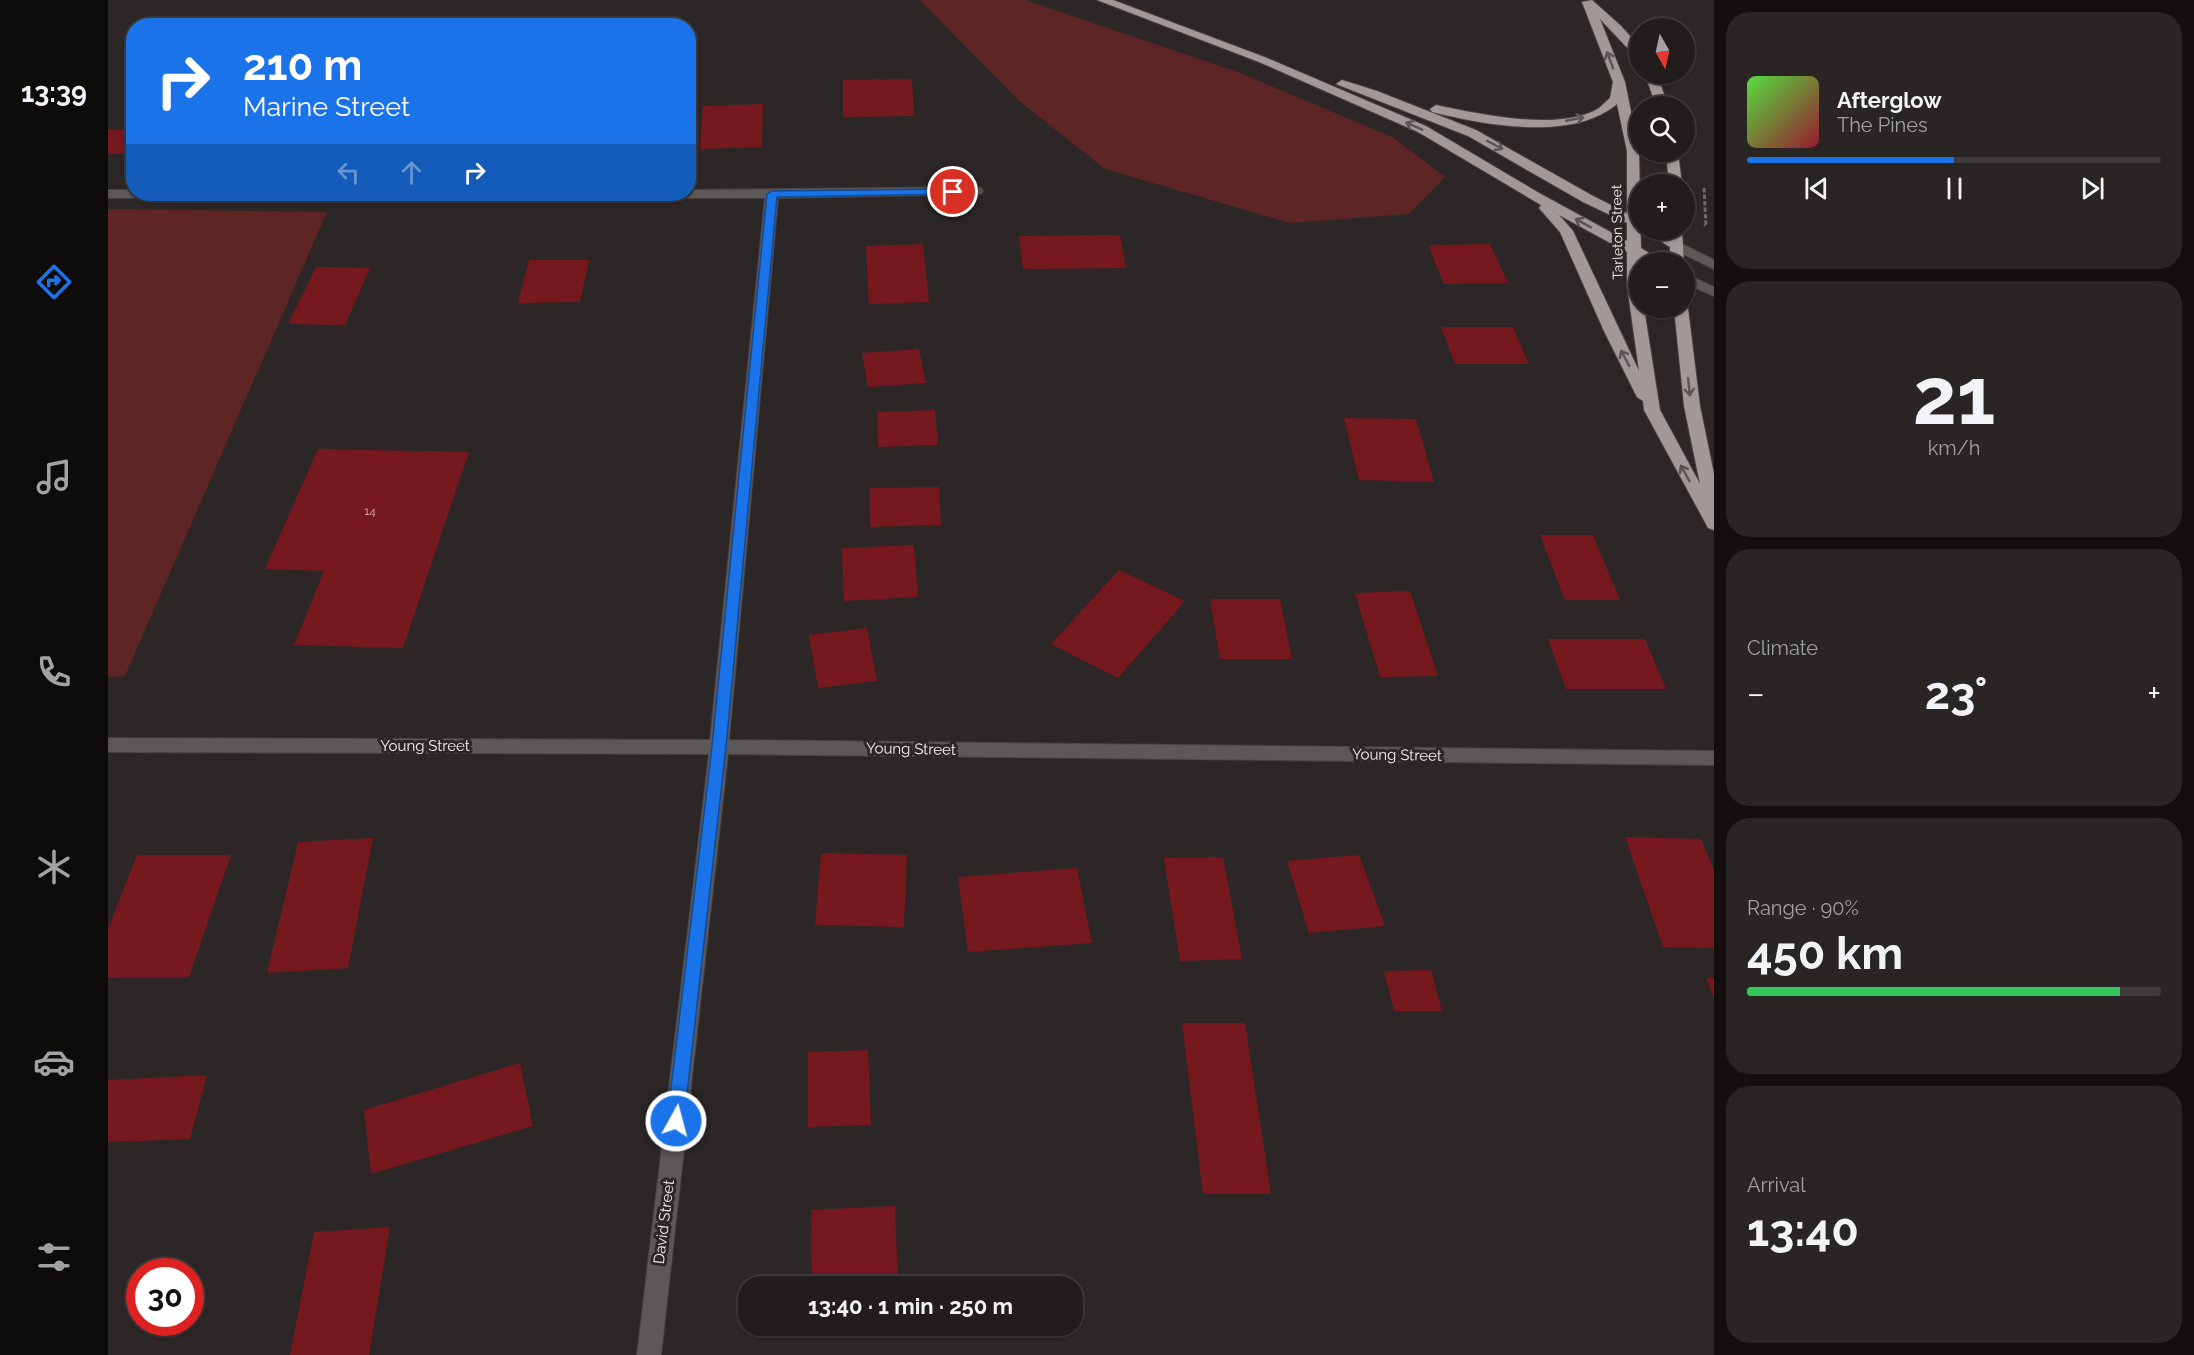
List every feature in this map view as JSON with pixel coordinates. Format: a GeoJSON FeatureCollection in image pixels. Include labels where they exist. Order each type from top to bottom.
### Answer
{"type":"FeatureCollection","features":[{"type":"Feature","properties":{"kind":"highway"},"geometry":{"type":"LineString","coordinates":[[1103,0],[1263,60],[1422,129],[1534,196],[1634,251]]}},
{"type":"Feature","properties":{"kind":"highway","name":"Tarleton Street"},"geometry":{"type":"LineString","coordinates":[[1587,1],[1629,42]]}},
{"type":"Feature","properties":{"kind":"highway","name":"Tarleton Street"},"geometry":{"type":"LineString","coordinates":[[1587,1],[1618,82],[1633,151],[1634,174]]}},
{"type":"Feature","properties":{"kind":"highway"},"geometry":{"type":"LineString","coordinates":[[1263,60],[1373,94],[1464,115],[1513,122],[1552,122],[1582,118],[1609,106],[1617,95],[1618,82]]}},
{"type":"Feature","properties":{"kind":"highway"},"geometry":{"type":"LineString","coordinates":[[1373,94],[1472,133],[1588,200],[1629,219]]}},
{"type":"Feature","properties":{"kind":"highway"},"geometry":{"type":"LineString","coordinates":[[1534,196],[1556,217],[1566,231],[1611,331],[1652,410]]}},
{"type":"Feature","properties":{"kind":"highway","name":"Tarleton Street"},"geometry":{"type":"LineString","coordinates":[[1635,240],[1634,285],[1652,410],[1714,524]]}},
{"type":"Feature","properties":{"kind":"highway"},"geometry":{"type":"LineString","coordinates":[[1668,240],[1677,245]]}},
{"type":"Feature","properties":{"kind":"highway"},"geometry":{"type":"LineString","coordinates":[[1677,240],[1677,252]]}},
{"type":"Feature","properties":{"kind":"highway"},"geometry":{"type":"LineString","coordinates":[[1682,318],[1692,406],[1714,512]]}},
{"type":"Feature","properties":{"kind":"street"},"geometry":{"type":"LineString","coordinates":[[696,194],[976,191]]}},
{"type":"Feature","properties":{"kind":"street"},"geometry":{"type":"LineString","coordinates":[[108,194],[126,194]]}},
{"type":"Feature","properties":{"kind":"street","name":"David Street"},"geometry":{"type":"LineString","coordinates":[[649,1355],[719,747],[772,194]]}},
{"type":"Feature","properties":{"kind":"street"},"geometry":{"type":"LineString","coordinates":[[1677,245],[1714,265]]}},
{"type":"Feature","properties":{"kind":"street"},"geometry":{"type":"LineString","coordinates":[[1695,282],[1714,292]]}},
{"type":"Feature","properties":{"kind":"street","name":"Young Street"},"geometry":{"type":"LineString","coordinates":[[108,745],[719,747],[1714,758]]}},
{"type":"Feature","properties":{"kind":"shaded area"},"geometry":{"type":"Polygon","coordinates":[[[920,0],[1025,0],[1238,72],[1394,138],[1445,177],[1409,214],[1290,223],[1105,169],[1018,100],[920,0]]]}},
{"type":"Feature","properties":{"kind":"shaded area"},"geometry":{"type":"Polygon","coordinates":[[[108,209],[327,212],[125,676],[108,677],[108,209]]]}},
{"type":"Feature","properties":{"kind":"building"},"geometry":{"type":"Polygon","coordinates":[[[912,79],[914,116],[843,117],[843,80],[912,79]]]}},
{"type":"Feature","properties":{"kind":"building"},"geometry":{"type":"Polygon","coordinates":[[[763,104],[762,147],[700,149],[703,106],[763,104]]]}},
{"type":"Feature","properties":{"kind":"building"},"geometry":{"type":"Polygon","coordinates":[[[108,129],[126,130],[126,154],[108,154],[108,129]]]}},
{"type":"Feature","properties":{"kind":"building"},"geometry":{"type":"Polygon","coordinates":[[[1120,235],[1126,268],[1023,269],[1019,236],[1120,235]]]}},
{"type":"Feature","properties":{"kind":"building"},"geometry":{"type":"Polygon","coordinates":[[[923,244],[929,302],[869,304],[866,246],[923,244]]]}},
{"type":"Feature","properties":{"kind":"building"},"geometry":{"type":"Polygon","coordinates":[[[1490,244],[1508,283],[1444,284],[1428,245],[1490,244]]]}},
{"type":"Feature","properties":{"kind":"building"},"geometry":{"type":"Polygon","coordinates":[[[529,260],[589,260],[580,302],[518,303],[529,260]]]}},
{"type":"Feature","properties":{"kind":"building"},"geometry":{"type":"Polygon","coordinates":[[[316,267],[370,268],[345,325],[288,324],[316,267]]]}},
{"type":"Feature","properties":{"kind":"building"},"geometry":{"type":"Polygon","coordinates":[[[1441,327],[1513,327],[1529,364],[1455,364],[1441,327]]]}},
{"type":"Feature","properties":{"kind":"building"},"geometry":{"type":"Polygon","coordinates":[[[919,349],[926,383],[868,387],[862,353],[919,349]]]}},
{"type":"Feature","properties":{"kind":"building"},"geometry":{"type":"Polygon","coordinates":[[[935,410],[938,445],[878,447],[877,412],[935,410]]]}},
{"type":"Feature","properties":{"kind":"building"},"geometry":{"type":"Polygon","coordinates":[[[1344,418],[1416,419],[1434,482],[1359,480],[1344,418]]]}},
{"type":"Feature","properties":{"kind":"building"},"geometry":{"type":"Polygon","coordinates":[[[318,449],[469,452],[403,648],[294,645],[324,571],[265,569],[318,449]]]}},
{"type":"Feature","properties":{"kind":"building"},"geometry":{"type":"Polygon","coordinates":[[[939,487],[941,525],[870,527],[869,488],[939,487]]]}},
{"type":"Feature","properties":{"kind":"building"},"geometry":{"type":"Polygon","coordinates":[[[1540,535],[1593,535],[1620,600],[1565,600],[1540,535]]]}},
{"type":"Feature","properties":{"kind":"building"},"geometry":{"type":"Polygon","coordinates":[[[914,545],[918,597],[844,601],[842,548],[914,545]]]}},
{"type":"Feature","properties":{"kind":"building"},"geometry":{"type":"Polygon","coordinates":[[[1119,570],[1185,601],[1118,678],[1051,644],[1119,570]]]}},
{"type":"Feature","properties":{"kind":"building"},"geometry":{"type":"Polygon","coordinates":[[[1410,591],[1438,676],[1380,677],[1355,593],[1410,591]]]}},
{"type":"Feature","properties":{"kind":"building"},"geometry":{"type":"Polygon","coordinates":[[[1210,599],[1280,599],[1292,659],[1220,659],[1210,599]]]}},
{"type":"Feature","properties":{"kind":"building"},"geometry":{"type":"Polygon","coordinates":[[[867,628],[877,681],[818,688],[809,635],[867,628]]]}},
{"type":"Feature","properties":{"kind":"building"},"geometry":{"type":"Polygon","coordinates":[[[1548,639],[1645,639],[1666,689],[1566,689],[1548,639]]]}},
{"type":"Feature","properties":{"kind":"building"},"geometry":{"type":"Polygon","coordinates":[[[1625,837],[1701,839],[1714,871],[1714,948],[1663,947],[1625,837]]]}},
{"type":"Feature","properties":{"kind":"building"},"geometry":{"type":"Polygon","coordinates":[[[373,838],[348,968],[267,973],[298,842],[373,838]]]}},
{"type":"Feature","properties":{"kind":"building"},"geometry":{"type":"Polygon","coordinates":[[[821,853],[907,855],[904,927],[815,925],[821,853]]]}},
{"type":"Feature","properties":{"kind":"building"},"geometry":{"type":"Polygon","coordinates":[[[137,855],[231,855],[189,977],[108,978],[108,929],[137,855]]]}},
{"type":"Feature","properties":{"kind":"building"},"geometry":{"type":"Polygon","coordinates":[[[1359,855],[1385,926],[1309,933],[1287,861],[1359,855]]]}},
{"type":"Feature","properties":{"kind":"building"},"geometry":{"type":"Polygon","coordinates":[[[1223,857],[1242,959],[1180,961],[1164,858],[1223,857]]]}},
{"type":"Feature","properties":{"kind":"building"},"geometry":{"type":"Polygon","coordinates":[[[1077,868],[1092,943],[968,952],[958,877],[1077,868]]]}},
{"type":"Feature","properties":{"kind":"building"},"geometry":{"type":"Polygon","coordinates":[[[1431,970],[1442,1011],[1394,1011],[1384,971],[1431,970]]]}},
{"type":"Feature","properties":{"kind":"building"},"geometry":{"type":"Polygon","coordinates":[[[1706,978],[1714,978],[1714,998],[1706,978]]]}},
{"type":"Feature","properties":{"kind":"building"},"geometry":{"type":"Polygon","coordinates":[[[1182,1023],[1245,1023],[1271,1194],[1203,1194],[1182,1023]]]}},
{"type":"Feature","properties":{"kind":"building"},"geometry":{"type":"Polygon","coordinates":[[[868,1050],[871,1125],[808,1127],[808,1052],[868,1050]]]}},
{"type":"Feature","properties":{"kind":"building"},"geometry":{"type":"Polygon","coordinates":[[[520,1063],[533,1126],[371,1174],[364,1110],[520,1063]]]}},
{"type":"Feature","properties":{"kind":"building"},"geometry":{"type":"Polygon","coordinates":[[[207,1075],[190,1139],[108,1142],[108,1080],[207,1075]]]}},
{"type":"Feature","properties":{"kind":"building"},"geometry":{"type":"Polygon","coordinates":[[[895,1206],[898,1276],[812,1276],[811,1210],[895,1206]]]}},
{"type":"Feature","properties":{"kind":"building"},"geometry":{"type":"Polygon","coordinates":[[[390,1227],[369,1355],[290,1355],[314,1232],[390,1227]]]}},
{"type":"Feature","properties":{"kind":"route"},"geometry":{"type":"LineString","coordinates":[[676,1121],[719,747],[772,194],[953,192]]}}]}
